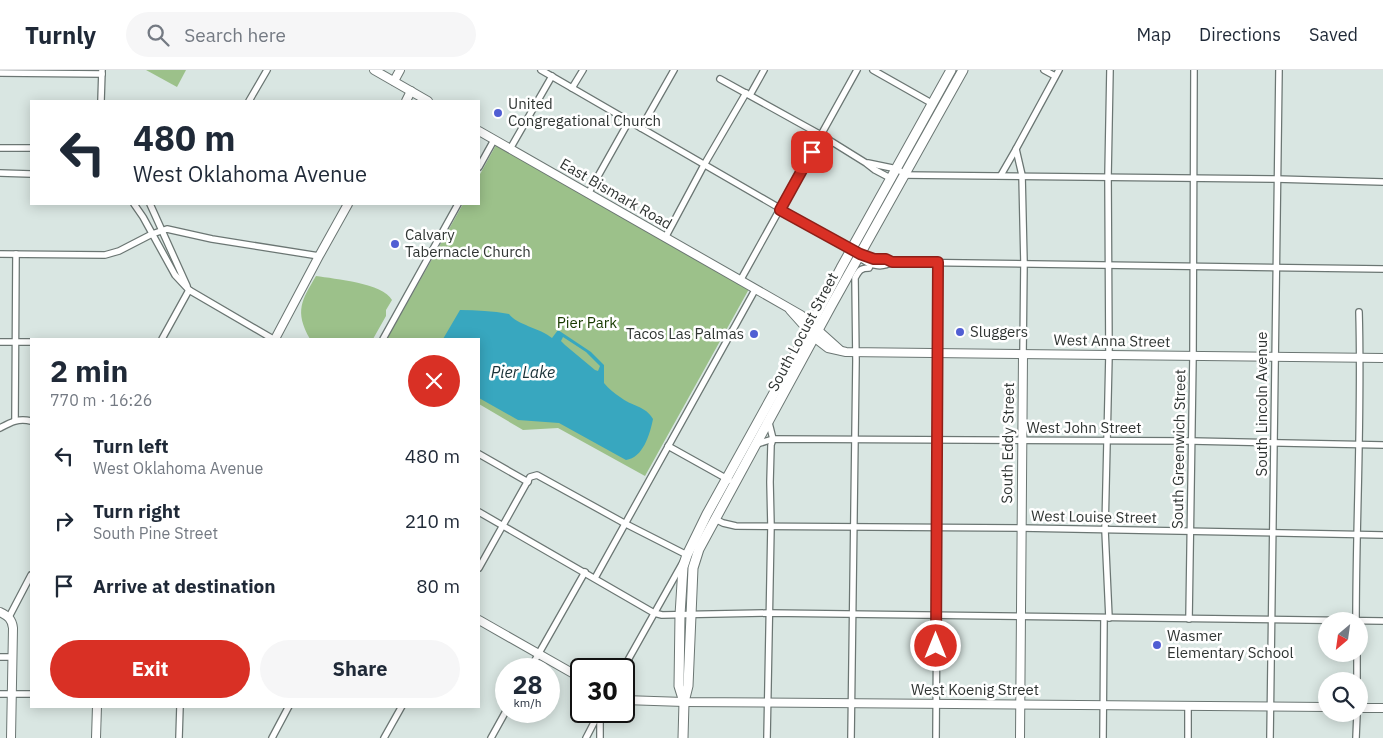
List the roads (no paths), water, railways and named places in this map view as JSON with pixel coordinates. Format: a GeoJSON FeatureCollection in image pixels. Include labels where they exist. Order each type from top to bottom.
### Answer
{"type":"FeatureCollection","features":[{"type":"Feature","properties":{"kind":"main road","name":"South Locust Street"},"geometry":{"type":"LineString","coordinates":[[684,702],[688,686],[693,568],[699,549],[715,519],[731,481],[757,444],[817,335],[891,179],[901,172],[951,70]]}},
{"type":"Feature","properties":{"kind":"main road","name":"South Locust Street"},"geometry":{"type":"LineString","coordinates":[[684,702],[679,686],[680,615],[683,567],[687,555],[731,481],[810,327],[963,70]]}},
{"type":"Feature","properties":{"kind":"main road"},"geometry":{"type":"LineString","coordinates":[[684,702],[684,738]]}},
{"type":"Feature","properties":{"kind":"street"},"geometry":{"type":"LineString","coordinates":[[250,100],[267,70]]}},
{"type":"Feature","properties":{"kind":"street"},"geometry":{"type":"LineString","coordinates":[[374,70],[426,100]]}},
{"type":"Feature","properties":{"kind":"street"},"geometry":{"type":"LineString","coordinates":[[394,81],[400,70]]}},
{"type":"Feature","properties":{"kind":"street"},"geometry":{"type":"LineString","coordinates":[[541,70],[780,210],[856,252],[874,259],[886,259],[892,262],[1383,269]]}},
{"type":"Feature","properties":{"kind":"street"},"geometry":{"type":"LineString","coordinates":[[572,88],[583,70]]}},
{"type":"Feature","properties":{"kind":"street"},"geometry":{"type":"LineString","coordinates":[[642,128],[674,70]]}},
{"type":"Feature","properties":{"kind":"street"},"geometry":{"type":"LineString","coordinates":[[665,238],[704,164],[764,70]]}},
{"type":"Feature","properties":{"kind":"street"},"geometry":{"type":"LineString","coordinates":[[740,281],[857,70]]}},
{"type":"Feature","properties":{"kind":"street"},"geometry":{"type":"LineString","coordinates":[[873,70],[933,104]]}},
{"type":"Feature","properties":{"kind":"street"},"geometry":{"type":"LineString","coordinates":[[1044,70],[1055,76]]}},
{"type":"Feature","properties":{"kind":"street"},"geometry":{"type":"LineString","coordinates":[[1001,174],[1059,70]]}},
{"type":"Feature","properties":{"kind":"street"},"geometry":{"type":"LineString","coordinates":[[1104,738],[1110,70]]}},
{"type":"Feature","properties":{"kind":"street","name":"South Greenwich Street"},"geometry":{"type":"LineString","coordinates":[[1189,619],[1194,266],[1194,70]]}},
{"type":"Feature","properties":{"kind":"street","name":"South Lincoln Avenue"},"geometry":{"type":"LineString","coordinates":[[1270,738],[1274,533],[1276,179],[1279,70]]}},
{"type":"Feature","properties":{"kind":"street"},"geometry":{"type":"LineString","coordinates":[[0,73],[102,72],[101,100]]}},
{"type":"Feature","properties":{"kind":"street"},"geometry":{"type":"LineString","coordinates":[[510,149],[552,76]]}},
{"type":"Feature","properties":{"kind":"street"},"geometry":{"type":"LineString","coordinates":[[720,78],[891,179]]}},
{"type":"Feature","properties":{"kind":"street"},"geometry":{"type":"LineString","coordinates":[[406,100],[411,91]]}},
{"type":"Feature","properties":{"kind":"street"},"geometry":{"type":"LineString","coordinates":[[588,194],[629,121]]}},
{"type":"Feature","properties":{"kind":"street","name":"East Bismark Road"},"geometry":{"type":"LineString","coordinates":[[480,132],[790,310]]}},
{"type":"Feature","properties":{"kind":"street"},"geometry":{"type":"LineString","coordinates":[[480,165],[494,140]]}},
{"type":"Feature","properties":{"kind":"street"},"geometry":{"type":"LineString","coordinates":[[0,148],[30,148]]}},
{"type":"Feature","properties":{"kind":"street","name":"South Eddy Street"},"geometry":{"type":"LineString","coordinates":[[1016,149],[1022,175],[1024,263],[1020,738]]}},
{"type":"Feature","properties":{"kind":"street"},"geometry":{"type":"LineString","coordinates":[[866,163],[901,172],[949,176],[1001,174],[1268,178],[1383,182]]}},
{"type":"Feature","properties":{"kind":"street"},"geometry":{"type":"LineString","coordinates":[[0,173],[30,174]]}},
{"type":"Feature","properties":{"kind":"street"},"geometry":{"type":"LineString","coordinates":[[135,205],[144,217],[175,274],[189,290],[272,338]]}},
{"type":"Feature","properties":{"kind":"street"},"geometry":{"type":"LineString","coordinates":[[150,205],[189,290]]}},
{"type":"Feature","properties":{"kind":"street"},"geometry":{"type":"LineString","coordinates":[[275,338],[347,205]]}},
{"type":"Feature","properties":{"kind":"street"},"geometry":{"type":"LineString","coordinates":[[384,338],[457,205]]}},
{"type":"Feature","properties":{"kind":"street"},"geometry":{"type":"LineString","coordinates":[[0,254],[105,255],[119,252],[152,234],[167,229],[212,239],[318,256]]}},
{"type":"Feature","properties":{"kind":"street"},"geometry":{"type":"LineString","coordinates":[[856,252],[863,260],[871,264],[887,266],[892,262]]}},
{"type":"Feature","properties":{"kind":"street"},"geometry":{"type":"LineString","coordinates":[[15,420],[17,342],[16,254]]}},
{"type":"Feature","properties":{"kind":"street"},"geometry":{"type":"LineString","coordinates":[[936,738],[938,262]]}},
{"type":"Feature","properties":{"kind":"street"},"geometry":{"type":"LineString","coordinates":[[851,738],[856,352],[855,278],[859,270],[869,268],[871,264]]}},
{"type":"Feature","properties":{"kind":"street"},"geometry":{"type":"LineString","coordinates":[[163,338],[189,290]]}},
{"type":"Feature","properties":{"kind":"street"},"geometry":{"type":"LineString","coordinates":[[595,578],[755,290]]}},
{"type":"Feature","properties":{"kind":"street","name":"West Anna Street"},"geometry":{"type":"LineString","coordinates":[[790,310],[801,315],[828,348],[856,352],[1383,358]]}},
{"type":"Feature","properties":{"kind":"street"},"geometry":{"type":"LineString","coordinates":[[1356,612],[1359,312]]}},
{"type":"Feature","properties":{"kind":"street"},"geometry":{"type":"LineString","coordinates":[[0,342],[30,342]]}},
{"type":"Feature","properties":{"kind":"street"},"geometry":{"type":"LineString","coordinates":[[0,428],[15,420],[30,421]]}},
{"type":"Feature","properties":{"kind":"street"},"geometry":{"type":"LineString","coordinates":[[767,738],[770,474],[773,439],[769,423]]}},
{"type":"Feature","properties":{"kind":"street","name":"West John Street"},"geometry":{"type":"LineString","coordinates":[[757,444],[773,439],[1192,441],[1383,445]]}},
{"type":"Feature","properties":{"kind":"street"},"geometry":{"type":"LineString","coordinates":[[668,446],[731,481]]}},
{"type":"Feature","properties":{"kind":"street"},"geometry":{"type":"LineString","coordinates":[[480,455],[528,482]]}},
{"type":"Feature","properties":{"kind":"street"},"geometry":{"type":"LineString","coordinates":[[480,566],[530,477],[537,475],[687,555],[629,658]]}},
{"type":"Feature","properties":{"kind":"street"},"geometry":{"type":"LineString","coordinates":[[480,513],[654,613],[662,615],[769,613],[1318,621]]}},
{"type":"Feature","properties":{"kind":"street","name":"West Louise Street"},"geometry":{"type":"LineString","coordinates":[[715,519],[736,526],[1021,528],[1383,535]]}},
{"type":"Feature","properties":{"kind":"street"},"geometry":{"type":"LineString","coordinates":[[536,658],[585,572]]}},
{"type":"Feature","properties":{"kind":"street"},"geometry":{"type":"LineString","coordinates":[[9,617],[30,577]]}},
{"type":"Feature","properties":{"kind":"street"},"geometry":{"type":"LineString","coordinates":[[0,612],[9,617],[12,622],[11,738]]}},
{"type":"Feature","properties":{"kind":"street"},"geometry":{"type":"LineString","coordinates":[[1368,621],[1383,620]]}},
{"type":"Feature","properties":{"kind":"street"},"geometry":{"type":"LineString","coordinates":[[480,621],[570,672]]}},
{"type":"Feature","properties":{"kind":"street"},"geometry":{"type":"LineString","coordinates":[[0,657],[12,657]]}},
{"type":"Feature","properties":{"kind":"street"},"geometry":{"type":"LineString","coordinates":[[0,694],[30,694]]}},
{"type":"Feature","properties":{"kind":"street","name":"West Koenig Street"},"geometry":{"type":"LineString","coordinates":[[635,700],[851,704],[1318,707]]}},
{"type":"Feature","properties":{"kind":"street"},"geometry":{"type":"LineString","coordinates":[[1188,706],[1188,738]]}},
{"type":"Feature","properties":{"kind":"street"},"geometry":{"type":"LineString","coordinates":[[96,738],[97,708]]}},
{"type":"Feature","properties":{"kind":"street"},"geometry":{"type":"LineString","coordinates":[[179,738],[180,708]]}},
{"type":"Feature","properties":{"kind":"street"},"geometry":{"type":"LineString","coordinates":[[272,738],[288,708]]}},
{"type":"Feature","properties":{"kind":"street"},"geometry":{"type":"LineString","coordinates":[[385,738],[401,708]]}},
{"type":"Feature","properties":{"kind":"street"},"geometry":{"type":"LineString","coordinates":[[1368,708],[1383,708]]}},
{"type":"Feature","properties":{"kind":"street"},"geometry":{"type":"LineString","coordinates":[[1356,738],[1357,722]]}},
{"type":"Feature","properties":{"kind":"street"},"geometry":{"type":"LineString","coordinates":[[491,738],[499,723]]}},
{"type":"Feature","properties":{"kind":"street"},"geometry":{"type":"LineString","coordinates":[[586,738],[594,723]]}},
{"type":"Feature","properties":{"kind":"street"},"geometry":{"type":"LineString","coordinates":[[600,723],[600,738]]}},
{"type":"Feature","properties":{"kind":"water","name":"Pier Lake"},"geometry":{"type":"Polygon","coordinates":[[[460,310],[509,314],[517,321],[552,338],[558,330],[591,352],[604,365],[604,383],[610,389],[624,400],[646,411],[653,419],[645,444],[637,455],[626,460],[559,423],[518,420],[480,399],[480,338],[444,338],[460,310]],[[563,337],[561,341],[595,370],[598,371],[600,366],[586,352],[563,337]]]}},
{"type":"Feature","properties":{"kind":"place","name":"United Congregational Church"},"geometry":{"type":"Point","coordinates":[498,113]}},
{"type":"Feature","properties":{"kind":"place","name":"Calvary Tabernacle Church"},"geometry":{"type":"Point","coordinates":[395,244]}},
{"type":"Feature","properties":{"kind":"place","name":"Sluggers"},"geometry":{"type":"Point","coordinates":[960,332]}},
{"type":"Feature","properties":{"kind":"place","name":"Tacos Las Palmas"},"geometry":{"type":"Point","coordinates":[754,334]}},
{"type":"Feature","properties":{"kind":"place","name":"Wasmer Elementary School"},"geometry":{"type":"Point","coordinates":[1157,645]}},
{"type":"Feature","properties":{"kind":"park label","name":"Pier Park"},"geometry":{"type":"Point","coordinates":[587,323]}}]}
